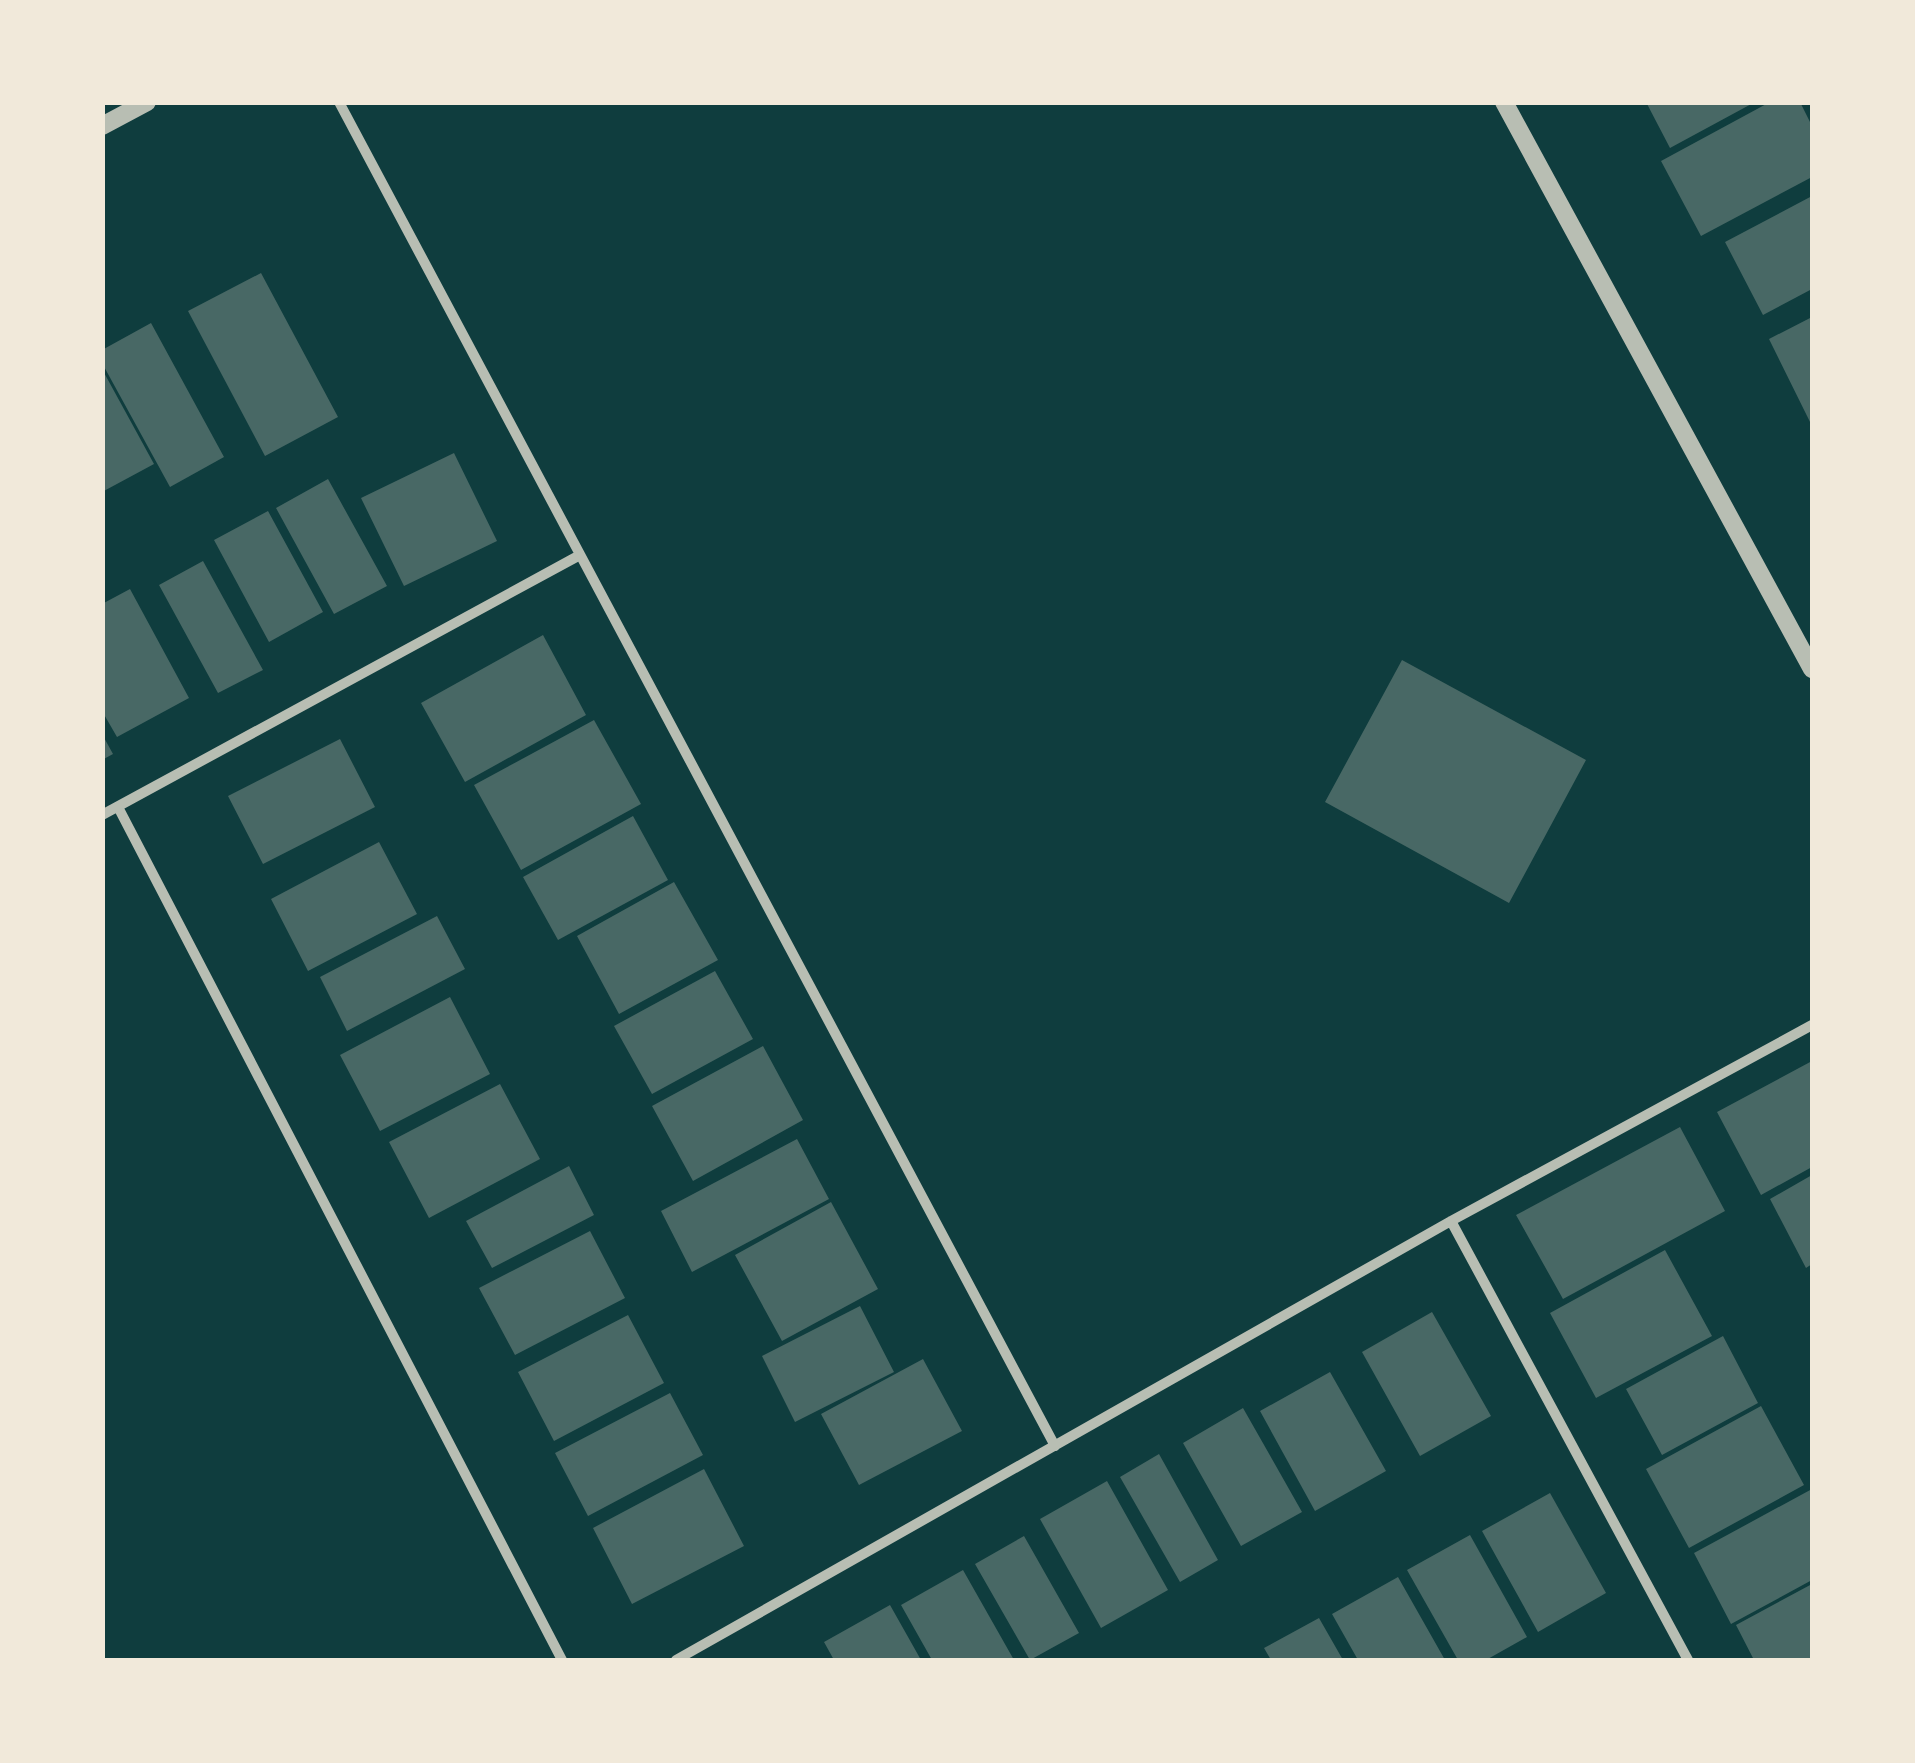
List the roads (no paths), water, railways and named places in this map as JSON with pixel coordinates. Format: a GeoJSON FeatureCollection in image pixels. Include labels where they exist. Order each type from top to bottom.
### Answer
{"type":"FeatureCollection","features":[{"type":"Feature","properties":{"kind":"street"},"geometry":{"type":"LineString","coordinates":[[102,126],[146,102]]}},
{"type":"Feature","properties":{"kind":"street"},"geometry":{"type":"LineString","coordinates":[[338,102],[1055,1446]]}},
{"type":"Feature","properties":{"kind":"street"},"geometry":{"type":"LineString","coordinates":[[1504,102],[1812,668]]}},
{"type":"Feature","properties":{"kind":"street"},"geometry":{"type":"LineString","coordinates":[[102,815],[580,555]]}},
{"type":"Feature","properties":{"kind":"street"},"geometry":{"type":"LineString","coordinates":[[118,806],[562,1660]]}},
{"type":"Feature","properties":{"kind":"street"},"geometry":{"type":"LineString","coordinates":[[676,1660],[1451,1222],[1812,1025]]}},
{"type":"Feature","properties":{"kind":"street"},"geometry":{"type":"LineString","coordinates":[[1451,1222],[1685,1659]]}}]}
